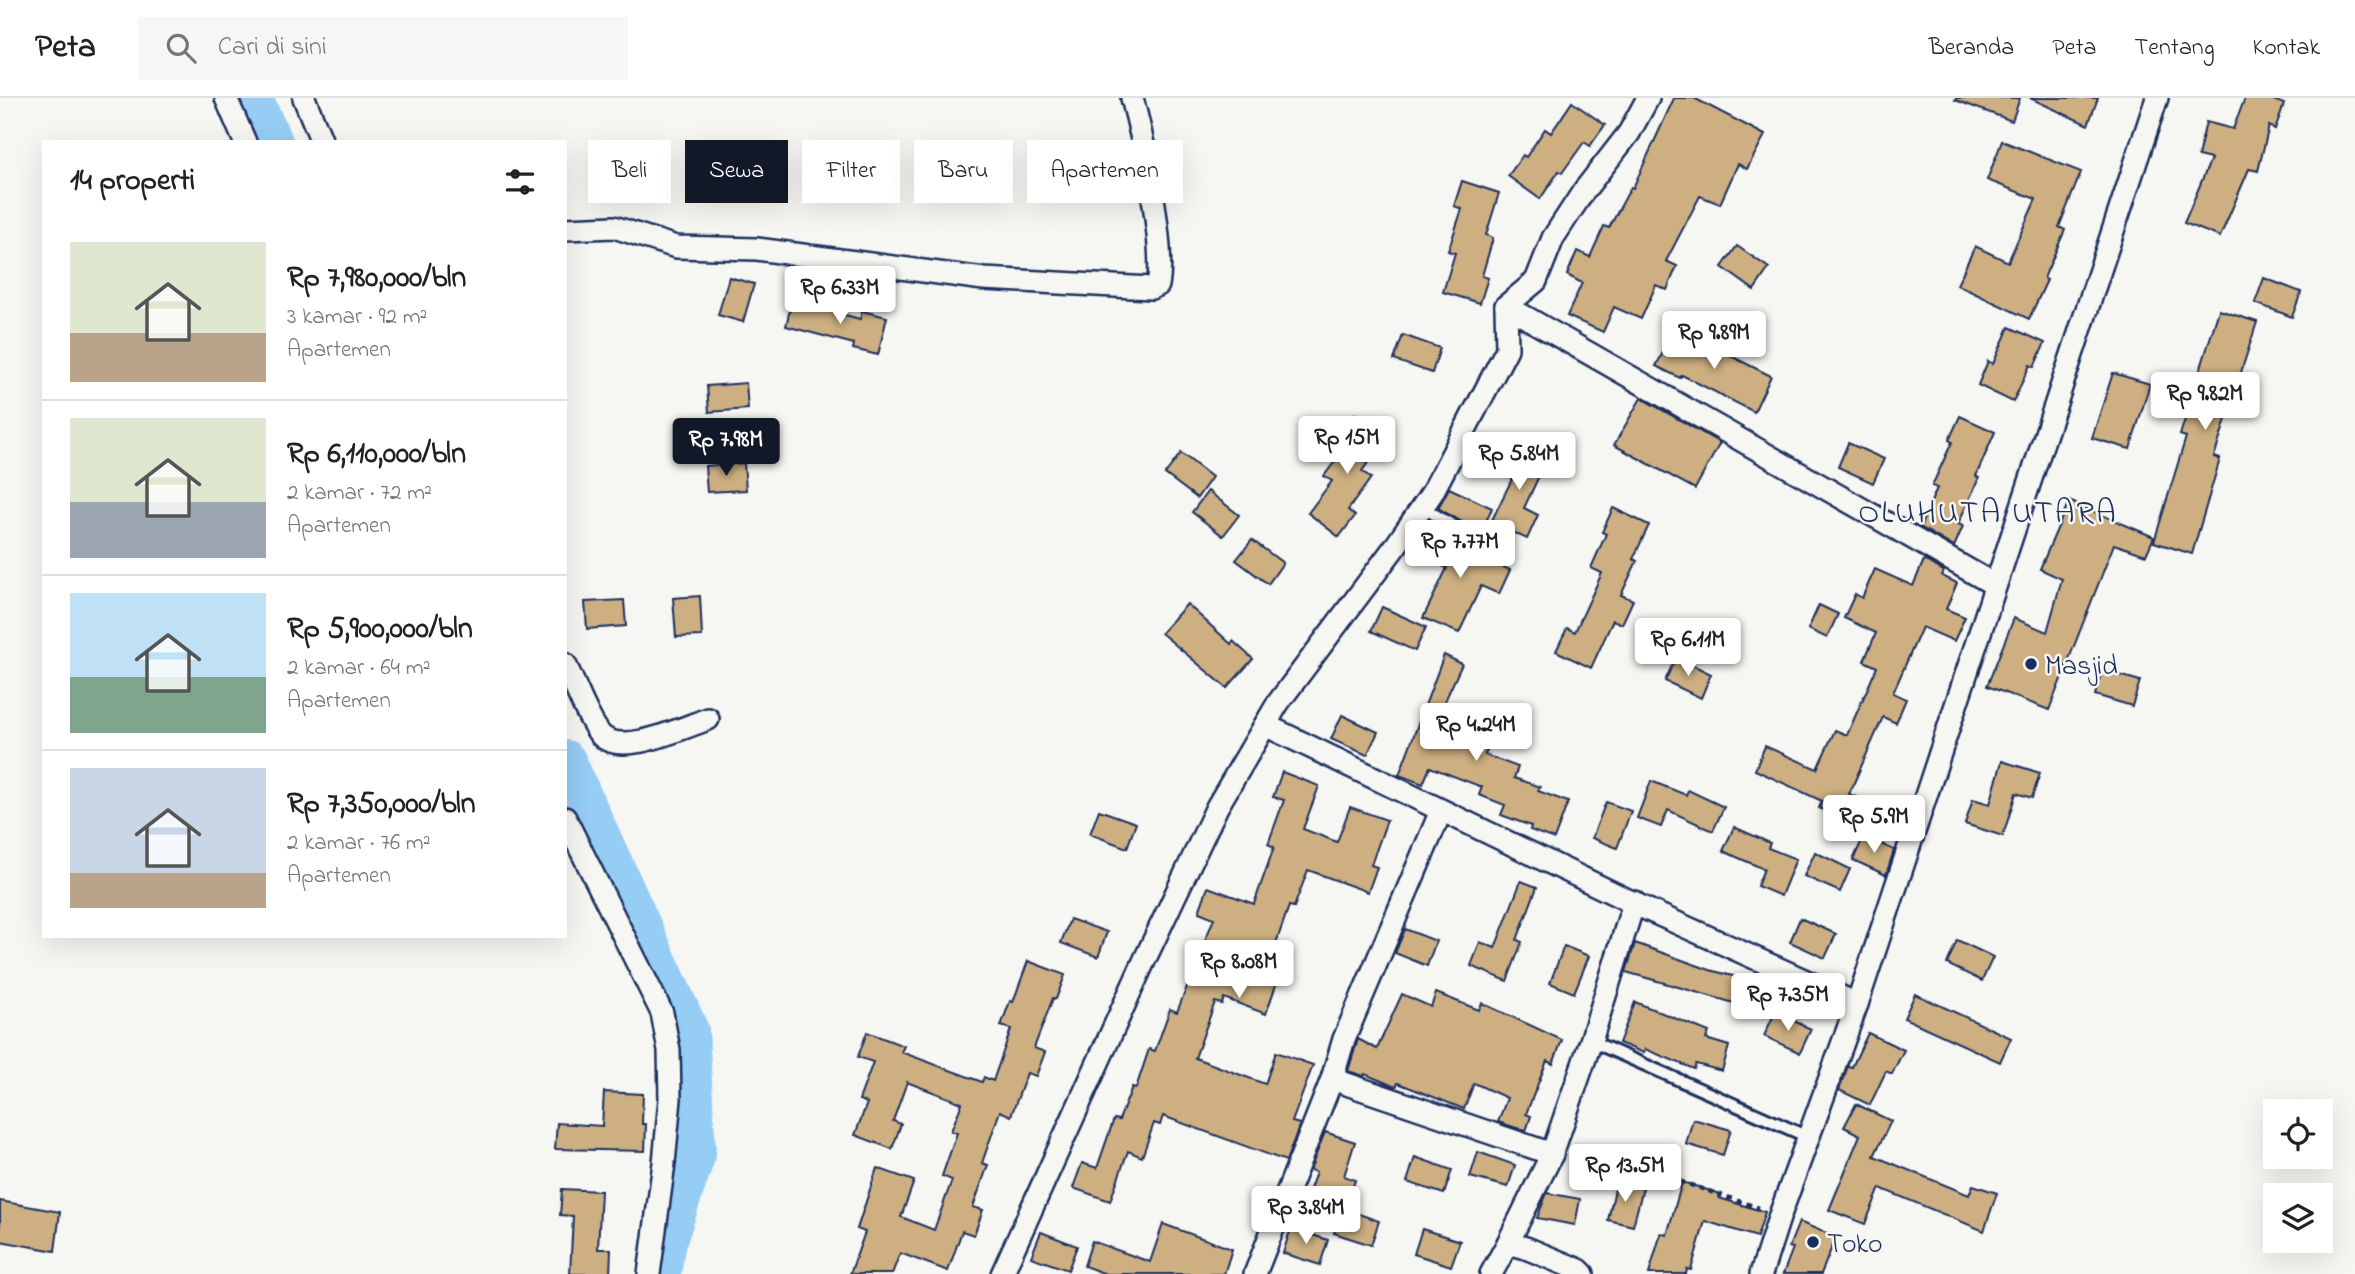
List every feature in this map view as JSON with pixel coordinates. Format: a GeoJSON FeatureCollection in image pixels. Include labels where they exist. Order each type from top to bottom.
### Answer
{"type":"FeatureCollection","features":[{"type":"Feature","properties":{"kind":"street"},"geometry":{"type":"LineString","coordinates":[[226,98],[244,140]]}},
{"type":"Feature","properties":{"kind":"street"},"geometry":{"type":"LineString","coordinates":[[304,98],[320,140]]}},
{"type":"Feature","properties":{"kind":"street"},"geometry":{"type":"LineString","coordinates":[[567,229],[614,227],[676,247],[757,249],[892,269],[984,279],[1151,288],[1157,285],[1161,270],[1155,218],[1132,98]]}},
{"type":"Feature","properties":{"kind":"street"},"geometry":{"type":"LineString","coordinates":[[1506,306],[1536,281],[1553,238],[1583,192],[1629,133],[1648,98]]}},
{"type":"Feature","properties":{"kind":"street"},"geometry":{"type":"LineString","coordinates":[[1762,1274],[1780,1215],[1857,1004],[2157,98]]}},
{"type":"Feature","properties":{"kind":"street"},"geometry":{"type":"LineString","coordinates":[[1002,1274],[1217,807],[1265,726],[1316,650],[1397,544],[1463,437],[1507,349],[1506,306]]}},
{"type":"Feature","properties":{"kind":"street"},"geometry":{"type":"LineString","coordinates":[[1506,306],[1995,585]]}},
{"type":"Feature","properties":{"kind":"street"},"geometry":{"type":"LineString","coordinates":[[567,668],[600,735],[613,742],[630,744],[708,719]]}},
{"type":"Feature","properties":{"kind":"street"},"geometry":{"type":"LineString","coordinates":[[1265,726],[1634,902],[1857,1004]]}},
{"type":"Feature","properties":{"kind":"street"},"geometry":{"type":"LineString","coordinates":[[1255,1274],[1332,1079],[1344,1040],[1441,811]]}},
{"type":"Feature","properties":{"kind":"street"},"geometry":{"type":"LineString","coordinates":[[567,822],[662,1013],[669,1050],[670,1099],[649,1274]]}},
{"type":"Feature","properties":{"kind":"street"},"geometry":{"type":"LineString","coordinates":[[1491,1274],[1559,1155],[1634,902]]}},
{"type":"Feature","properties":{"kind":"street"},"geometry":{"type":"LineString","coordinates":[[1332,1079],[1559,1155]]}},
{"type":"Feature","properties":{"kind":"street"},"geometry":{"type":"LineString","coordinates":[[1508,1243],[1537,1252],[1583,1274]]}},
{"type":"Feature","properties":{"kind":"lane"},"geometry":{"type":"LineString","coordinates":[[1422,507],[1484,544]]}},
{"type":"Feature","properties":{"kind":"lane"},"geometry":{"type":"LineString","coordinates":[[1591,1041],[1808,1137]]}},
{"type":"Feature","properties":{"kind":"path"},"geometry":{"type":"LineString","coordinates":[[1559,1155],[1615,1172],[1676,1180],[1780,1215]]}},
{"type":"Feature","properties":{"kind":"building"},"geometry":{"type":"Polygon","coordinates":[[[1674,98],[1694,98],[1765,135],[1747,169],[1738,164],[1720,204],[1700,196],[1666,261],[1677,266],[1667,290],[1656,285],[1641,319],[1614,307],[1603,332],[1567,316],[1582,283],[1567,275],[1577,251],[1590,257],[1604,226],[1609,228],[1631,187],[1633,188],[1674,98]]]}},
{"type":"Feature","properties":{"kind":"building"},"geometry":{"type":"Polygon","coordinates":[[[2020,98],[2012,121],[1955,100],[2020,98]]]}},
{"type":"Feature","properties":{"kind":"building"},"geometry":{"type":"Polygon","coordinates":[[[2030,98],[2098,98],[2088,125],[2030,98]]]}},
{"type":"Feature","properties":{"kind":"building"},"geometry":{"type":"Polygon","coordinates":[[[2245,98],[2268,98],[2284,104],[2275,129],[2269,126],[2258,171],[2249,169],[2220,237],[2184,223],[2211,159],[2198,156],[2206,122],[2233,129],[2245,98]]]}},
{"type":"Feature","properties":{"kind":"building"},"geometry":{"type":"Polygon","coordinates":[[[1572,102],[1605,125],[1590,146],[1584,142],[1540,199],[1508,176],[1523,155],[1526,157],[1545,129],[1551,133],[1572,102]]]}},
{"type":"Feature","properties":{"kind":"building"},"geometry":{"type":"Polygon","coordinates":[[[2002,141],[2081,172],[2059,227],[2065,230],[2029,319],[1957,285],[1975,246],[2008,262],[2036,199],[1987,180],[2002,141]]]}},
{"type":"Feature","properties":{"kind":"building"},"geometry":{"type":"Polygon","coordinates":[[[1462,181],[1499,193],[1486,235],[1493,238],[1482,276],[1488,278],[1480,303],[1443,292],[1455,253],[1448,251],[1462,209],[1454,206],[1462,181]]]}},
{"type":"Feature","properties":{"kind":"building"},"geometry":{"type":"Polygon","coordinates":[[[1737,246],[1769,268],[1754,290],[1722,267],[1737,246]]]}},
{"type":"Feature","properties":{"kind":"building"},"geometry":{"type":"Polygon","coordinates":[[[729,277],[754,284],[743,322],[718,315],[729,277]]]}},
{"type":"Feature","properties":{"kind":"building"},"geometry":{"type":"Polygon","coordinates":[[[2264,278],[2301,292],[2292,317],[2255,303],[2264,278]]]}},
{"type":"Feature","properties":{"kind":"building"},"geometry":{"type":"Polygon","coordinates":[[[792,301],[860,319],[862,311],[887,317],[878,355],[853,349],[854,344],[786,326],[792,301]]]}},
{"type":"Feature","properties":{"kind":"building"},"geometry":{"type":"Polygon","coordinates":[[[2219,310],[2257,322],[2214,457],[2220,459],[2192,554],[2154,542],[2186,437],[2180,435],[2219,310]]]}},
{"type":"Feature","properties":{"kind":"building"},"geometry":{"type":"Polygon","coordinates":[[[2009,327],[2045,343],[2034,367],[2030,365],[2013,402],[1978,385],[1988,361],[1993,364],[2009,327]]]}},
{"type":"Feature","properties":{"kind":"building"},"geometry":{"type":"Polygon","coordinates":[[[1677,332],[1771,376],[1754,412],[1682,375],[1680,378],[1656,366],[1672,335],[1674,337],[1677,332]]]}},
{"type":"Feature","properties":{"kind":"building"},"geometry":{"type":"Polygon","coordinates":[[[1403,335],[1440,348],[1432,373],[1394,360],[1403,335]]]}},
{"type":"Feature","properties":{"kind":"building"},"geometry":{"type":"Polygon","coordinates":[[[2113,373],[2150,384],[2130,449],[2092,438],[2113,373]]]}},
{"type":"Feature","properties":{"kind":"building"},"geometry":{"type":"Polygon","coordinates":[[[746,383],[748,409],[709,412],[707,386],[746,383]]]}},
{"type":"Feature","properties":{"kind":"building"},"geometry":{"type":"Polygon","coordinates":[[[1641,398],[1720,443],[1695,489],[1614,445],[1641,398]]]}},
{"type":"Feature","properties":{"kind":"building"},"geometry":{"type":"Polygon","coordinates":[[[1355,414],[1386,438],[1362,471],[1371,478],[1348,510],[1355,516],[1339,537],[1308,513],[1332,481],[1324,476],[1349,443],[1339,435],[1355,414]]]}},
{"type":"Feature","properties":{"kind":"building"},"geometry":{"type":"Polygon","coordinates":[[[1960,416],[1995,432],[1976,476],[1979,478],[1958,524],[1963,526],[1954,547],[1920,527],[1937,488],[1932,486],[1952,442],[1949,440],[1960,416]]]}},
{"type":"Feature","properties":{"kind":"building"},"geometry":{"type":"Polygon","coordinates":[[[1848,443],[1884,459],[1873,483],[1838,467],[1848,443]]]}},
{"type":"Feature","properties":{"kind":"building"},"geometry":{"type":"Polygon","coordinates":[[[1511,444],[1546,461],[1524,508],[1538,515],[1527,539],[1491,522],[1514,475],[1499,468],[1511,444]]]}},
{"type":"Feature","properties":{"kind":"building"},"geometry":{"type":"Polygon","coordinates":[[[1181,453],[1212,477],[1197,498],[1165,474],[1181,453]]]}},
{"type":"Feature","properties":{"kind":"building"},"geometry":{"type":"Polygon","coordinates":[[[744,463],[746,490],[707,492],[705,466],[744,463]]]}},
{"type":"Feature","properties":{"kind":"building"},"geometry":{"type":"Polygon","coordinates":[[[1449,488],[1492,508],[1481,533],[1438,508],[1449,488]]]}},
{"type":"Feature","properties":{"kind":"building"},"geometry":{"type":"Polygon","coordinates":[[[1208,491],[1239,515],[1223,536],[1192,512],[1208,491]]]}},
{"type":"Feature","properties":{"kind":"building"},"geometry":{"type":"Polygon","coordinates":[[[2069,501],[2154,537],[2146,555],[2114,544],[2049,710],[1987,686],[2014,618],[2047,632],[2062,579],[2040,569],[2069,501]]]}},
{"type":"Feature","properties":{"kind":"building"},"geometry":{"type":"Polygon","coordinates":[[[1613,508],[1649,525],[1633,559],[1637,561],[1621,595],[1633,600],[1622,624],[1613,620],[1591,668],[1556,651],[1567,628],[1575,632],[1602,573],[1591,568],[1606,534],[1602,532],[1613,508]]]}},
{"type":"Feature","properties":{"kind":"building"},"geometry":{"type":"Polygon","coordinates":[[[1440,527],[1474,547],[1472,553],[1510,570],[1499,594],[1481,586],[1459,633],[1423,618],[1447,568],[1426,558],[1440,527]]]}},
{"type":"Feature","properties":{"kind":"building"},"geometry":{"type":"Polygon","coordinates":[[[1252,540],[1283,563],[1268,584],[1236,560],[1252,540]]]}},
{"type":"Feature","properties":{"kind":"building"},"geometry":{"type":"Polygon","coordinates":[[[1924,560],[1944,571],[1942,576],[1957,583],[1946,609],[1965,617],[1954,641],[1922,627],[1893,693],[1906,699],[1896,723],[1883,717],[1849,794],[1865,801],[1854,825],[1819,808],[1822,801],[1755,770],[1765,746],[1817,769],[1835,730],[1847,735],[1877,667],[1864,661],[1876,633],[1844,618],[1855,594],[1862,598],[1875,569],[1913,586],[1924,560]]]}},
{"type":"Feature","properties":{"kind":"building"},"geometry":{"type":"Polygon","coordinates":[[[700,596],[702,636],[676,637],[673,598],[700,596]]]}},
{"type":"Feature","properties":{"kind":"building"},"geometry":{"type":"Polygon","coordinates":[[[624,600],[626,626],[587,629],[585,602],[624,600]]]}},
{"type":"Feature","properties":{"kind":"building"},"geometry":{"type":"Polygon","coordinates":[[[1187,604],[1231,644],[1233,641],[1253,659],[1227,688],[1161,633],[1187,604]]]}},
{"type":"Feature","properties":{"kind":"building"},"geometry":{"type":"Polygon","coordinates":[[[1819,605],[1838,614],[1827,638],[1808,629],[1819,605]]]}},
{"type":"Feature","properties":{"kind":"building"},"geometry":{"type":"Polygon","coordinates":[[[1382,607],[1426,627],[1415,651],[1371,631],[1382,607]]]}},
{"type":"Feature","properties":{"kind":"building"},"geometry":{"type":"Polygon","coordinates":[[[1444,655],[1462,664],[1444,703],[1450,706],[1439,728],[1488,747],[1485,755],[1518,767],[1514,778],[1540,787],[1538,791],[1568,802],[1554,839],[1530,830],[1531,826],[1501,815],[1505,805],[1479,795],[1482,787],[1430,767],[1423,784],[1399,775],[1444,655]]]}},
{"type":"Feature","properties":{"kind":"building"},"geometry":{"type":"Polygon","coordinates":[[[1676,657],[1711,674],[1701,698],[1665,681],[1676,657]]]}},
{"type":"Feature","properties":{"kind":"building"},"geometry":{"type":"Polygon","coordinates":[[[2102,670],[2140,681],[2132,706],[2095,695],[2102,670]]]}},
{"type":"Feature","properties":{"kind":"building"},"geometry":{"type":"Polygon","coordinates":[[[1342,715],[1378,732],[1367,755],[1331,739],[1342,715]]]}},
{"type":"Feature","properties":{"kind":"building"},"geometry":{"type":"Polygon","coordinates":[[[2002,761],[2040,773],[2032,798],[2016,793],[2003,836],[1965,824],[1973,799],[1990,804],[2002,761]]]}},
{"type":"Feature","properties":{"kind":"building"},"geometry":{"type":"Polygon","coordinates":[[[1282,772],[1319,786],[1303,829],[1337,842],[1350,807],[1387,820],[1371,865],[1377,867],[1368,892],[1308,870],[1294,907],[1289,906],[1274,949],[1292,956],[1284,981],[1278,979],[1266,1014],[1224,998],[1222,1004],[1215,1002],[1195,1058],[1265,1084],[1276,1052],[1313,1065],[1292,1122],[1300,1124],[1286,1161],[1163,1116],[1160,1125],[1154,1123],[1142,1157],[1128,1151],[1110,1201],[1073,1188],[1082,1163],[1097,1168],[1114,1119],[1119,1120],[1132,1087],[1136,1088],[1149,1049],[1155,1051],[1170,1009],[1177,1012],[1214,918],[1199,912],[1208,887],[1254,904],[1274,847],[1268,844],[1284,800],[1273,797],[1282,772]]]}},
{"type":"Feature","properties":{"kind":"building"},"geometry":{"type":"Polygon","coordinates":[[[1651,781],[1686,795],[1688,790],[1724,807],[1713,831],[1668,810],[1661,827],[1637,818],[1651,781]]]}},
{"type":"Feature","properties":{"kind":"building"},"geometry":{"type":"Polygon","coordinates":[[[1606,802],[1631,811],[1617,848],[1592,838],[1606,802]]]}},
{"type":"Feature","properties":{"kind":"building"},"geometry":{"type":"Polygon","coordinates":[[[1099,810],[1136,823],[1127,848],[1090,834],[1099,810]]]}},
{"type":"Feature","properties":{"kind":"building"},"geometry":{"type":"Polygon","coordinates":[[[1734,827],[1770,843],[1768,848],[1796,859],[1781,896],[1757,886],[1764,869],[1723,851],[1734,827]]]}},
{"type":"Feature","properties":{"kind":"building"},"geometry":{"type":"Polygon","coordinates":[[[1864,836],[1894,850],[1886,875],[1853,860],[1864,836]]]}},
{"type":"Feature","properties":{"kind":"building"},"geometry":{"type":"Polygon","coordinates":[[[1815,852],[1850,869],[1840,892],[1804,876],[1815,852]]]}},
{"type":"Feature","properties":{"kind":"building"},"geometry":{"type":"Polygon","coordinates":[[[1521,881],[1537,887],[1517,940],[1522,942],[1507,981],[1471,966],[1480,942],[1495,948],[1521,881]]]}},
{"type":"Feature","properties":{"kind":"building"},"geometry":{"type":"Polygon","coordinates":[[[1800,918],[1836,934],[1825,958],[1790,942],[1800,918]]]}},
{"type":"Feature","properties":{"kind":"building"},"geometry":{"type":"Polygon","coordinates":[[[1070,919],[1107,932],[1098,957],[1061,943],[1070,919]]]}},
{"type":"Feature","properties":{"kind":"building"},"geometry":{"type":"Polygon","coordinates":[[[1405,929],[1436,941],[1427,966],[1395,953],[1405,929]]]}},
{"type":"Feature","properties":{"kind":"building"},"geometry":{"type":"Polygon","coordinates":[[[1957,940],[1993,957],[1982,981],[1947,964],[1957,940]]]}},
{"type":"Feature","properties":{"kind":"building"},"geometry":{"type":"Polygon","coordinates":[[[1635,943],[1710,970],[1748,980],[1741,1005],[1626,972],[1635,943]]]}},
{"type":"Feature","properties":{"kind":"building"},"geometry":{"type":"Polygon","coordinates":[[[1564,946],[1589,956],[1574,993],[1550,983],[1564,946]]]}},
{"type":"Feature","properties":{"kind":"building"},"geometry":{"type":"Polygon","coordinates":[[[1028,961],[1065,975],[1034,1048],[1045,1052],[1036,1076],[1027,1073],[1011,1116],[1000,1111],[982,1163],[988,1165],[973,1207],[983,1210],[974,1235],[962,1231],[948,1271],[900,1253],[892,1274],[850,1274],[865,1232],[857,1229],[877,1168],[914,1181],[901,1217],[934,1230],[952,1180],[942,1176],[957,1133],[951,1131],[962,1103],[907,1082],[893,1121],[901,1124],[892,1149],[855,1135],[867,1103],[859,1100],[873,1062],[858,1057],[867,1032],[904,1046],[901,1052],[982,1082],[984,1077],[993,1081],[1011,1029],[1001,1026],[1028,961]]]}},
{"type":"Feature","properties":{"kind":"building"},"geometry":{"type":"Polygon","coordinates":[[[1436,993],[1479,1010],[1482,1003],[1562,1040],[1553,1064],[1547,1061],[1526,1114],[1531,1116],[1526,1131],[1498,1122],[1507,1098],[1474,1083],[1464,1109],[1398,1083],[1396,1087],[1365,1074],[1364,1076],[1348,1071],[1358,1039],[1377,1049],[1402,994],[1431,1007],[1436,993]]]}},
{"type":"Feature","properties":{"kind":"building"},"geometry":{"type":"Polygon","coordinates":[[[1915,994],[2011,1038],[2000,1062],[1904,1018],[1915,994]]]}},
{"type":"Feature","properties":{"kind":"building"},"geometry":{"type":"Polygon","coordinates":[[[1635,1002],[1709,1032],[1706,1039],[1729,1046],[1722,1071],[1696,1064],[1694,1069],[1645,1049],[1644,1053],[1619,1043],[1635,1002]]]}},
{"type":"Feature","properties":{"kind":"building"},"geometry":{"type":"Polygon","coordinates":[[[1775,1012],[1811,1029],[1800,1053],[1764,1036],[1775,1012]]]}},
{"type":"Feature","properties":{"kind":"building"},"geometry":{"type":"Polygon","coordinates":[[[1868,1033],[1904,1050],[1892,1074],[1886,1071],[1870,1105],[1839,1090],[1848,1066],[1852,1067],[1868,1033]]]}},
{"type":"Feature","properties":{"kind":"building"},"geometry":{"type":"Polygon","coordinates":[[[604,1092],[643,1094],[645,1151],[555,1149],[557,1123],[602,1126],[604,1092]]]}},
{"type":"Feature","properties":{"kind":"building"},"geometry":{"type":"Polygon","coordinates":[[[1856,1104],[1891,1121],[1874,1156],[1969,1195],[1973,1185],[1997,1193],[1984,1231],[1880,1188],[1865,1224],[1829,1210],[1860,1135],[1844,1127],[1856,1104]]]}},
{"type":"Feature","properties":{"kind":"building"},"geometry":{"type":"Polygon","coordinates":[[[1693,1119],[1731,1130],[1723,1155],[1686,1144],[1693,1119]]]}},
{"type":"Feature","properties":{"kind":"building"},"geometry":{"type":"Polygon","coordinates":[[[1325,1132],[1355,1142],[1344,1176],[1355,1180],[1347,1205],[1309,1192],[1316,1172],[1310,1170],[1325,1132]]]}},
{"type":"Feature","properties":{"kind":"building"},"geometry":{"type":"Polygon","coordinates":[[[1478,1152],[1515,1165],[1508,1187],[1470,1177],[1478,1152]]]}},
{"type":"Feature","properties":{"kind":"building"},"geometry":{"type":"Polygon","coordinates":[[[1415,1157],[1452,1170],[1444,1194],[1407,1182],[1415,1157]]]}},
{"type":"Feature","properties":{"kind":"building"},"geometry":{"type":"Polygon","coordinates":[[[1617,1181],[1643,1188],[1633,1226],[1608,1220],[1617,1181]]]}},
{"type":"Feature","properties":{"kind":"building"},"geometry":{"type":"Polygon","coordinates":[[[1682,1182],[1720,1194],[1719,1198],[1765,1212],[1757,1237],[1705,1221],[1691,1270],[1687,1269],[1686,1274],[1649,1274],[1661,1233],[1667,1235],[1682,1182]]]}},
{"type":"Feature","properties":{"kind":"building"},"geometry":{"type":"Polygon","coordinates":[[[562,1189],[601,1191],[598,1249],[611,1249],[610,1274],[570,1274],[573,1216],[560,1215],[562,1189]]]}},
{"type":"Feature","properties":{"kind":"building"},"geometry":{"type":"Polygon","coordinates":[[[1547,1193],[1580,1199],[1575,1225],[1537,1218],[1547,1193]]]}},
{"type":"Feature","properties":{"kind":"building"},"geometry":{"type":"Polygon","coordinates":[[[0,1201],[60,1212],[55,1251],[0,1241],[0,1201]]]}},
{"type":"Feature","properties":{"kind":"building"},"geometry":{"type":"Polygon","coordinates":[[[1342,1208],[1379,1221],[1371,1245],[1334,1233],[1342,1208]]]}},
{"type":"Feature","properties":{"kind":"building"},"geometry":{"type":"Polygon","coordinates":[[[1799,1222],[1836,1237],[1821,1274],[1783,1274],[1793,1248],[1789,1247],[1799,1222]]]}},
{"type":"Feature","properties":{"kind":"building"},"geometry":{"type":"Polygon","coordinates":[[[1163,1224],[1232,1249],[1224,1274],[1106,1274],[1084,1266],[1092,1241],[1150,1262],[1163,1224]]]}},
{"type":"Feature","properties":{"kind":"building"},"geometry":{"type":"Polygon","coordinates":[[[1291,1228],[1328,1240],[1320,1265],[1283,1253],[1291,1228]]]}},
{"type":"Feature","properties":{"kind":"building"},"geometry":{"type":"Polygon","coordinates":[[[1422,1229],[1460,1241],[1451,1266],[1414,1254],[1422,1229]]]}},
{"type":"Feature","properties":{"kind":"building"},"geometry":{"type":"Polygon","coordinates":[[[1041,1232],[1077,1246],[1068,1270],[1031,1257],[1041,1232]]]}},
{"type":"Feature","properties":{"kind":"waterway"},"geometry":{"type":"LineString","coordinates":[[251,98],[271,140]]}},
{"type":"Feature","properties":{"kind":"waterway"},"geometry":{"type":"LineString","coordinates":[[567,765],[688,1031],[695,1153],[664,1246],[660,1274]]}},
{"type":"Feature","properties":{"kind":"place","name":"Masjid"},"geometry":{"type":"Point","coordinates":[2031,664]}},
{"type":"Feature","properties":{"kind":"place","name":"Toko"},"geometry":{"type":"Point","coordinates":[1813,1242]}},
{"type":"Feature","properties":{"kind":"district","name":"OLUHUTA UTARA"},"geometry":{"type":"Point","coordinates":[1988,511]}}]}
